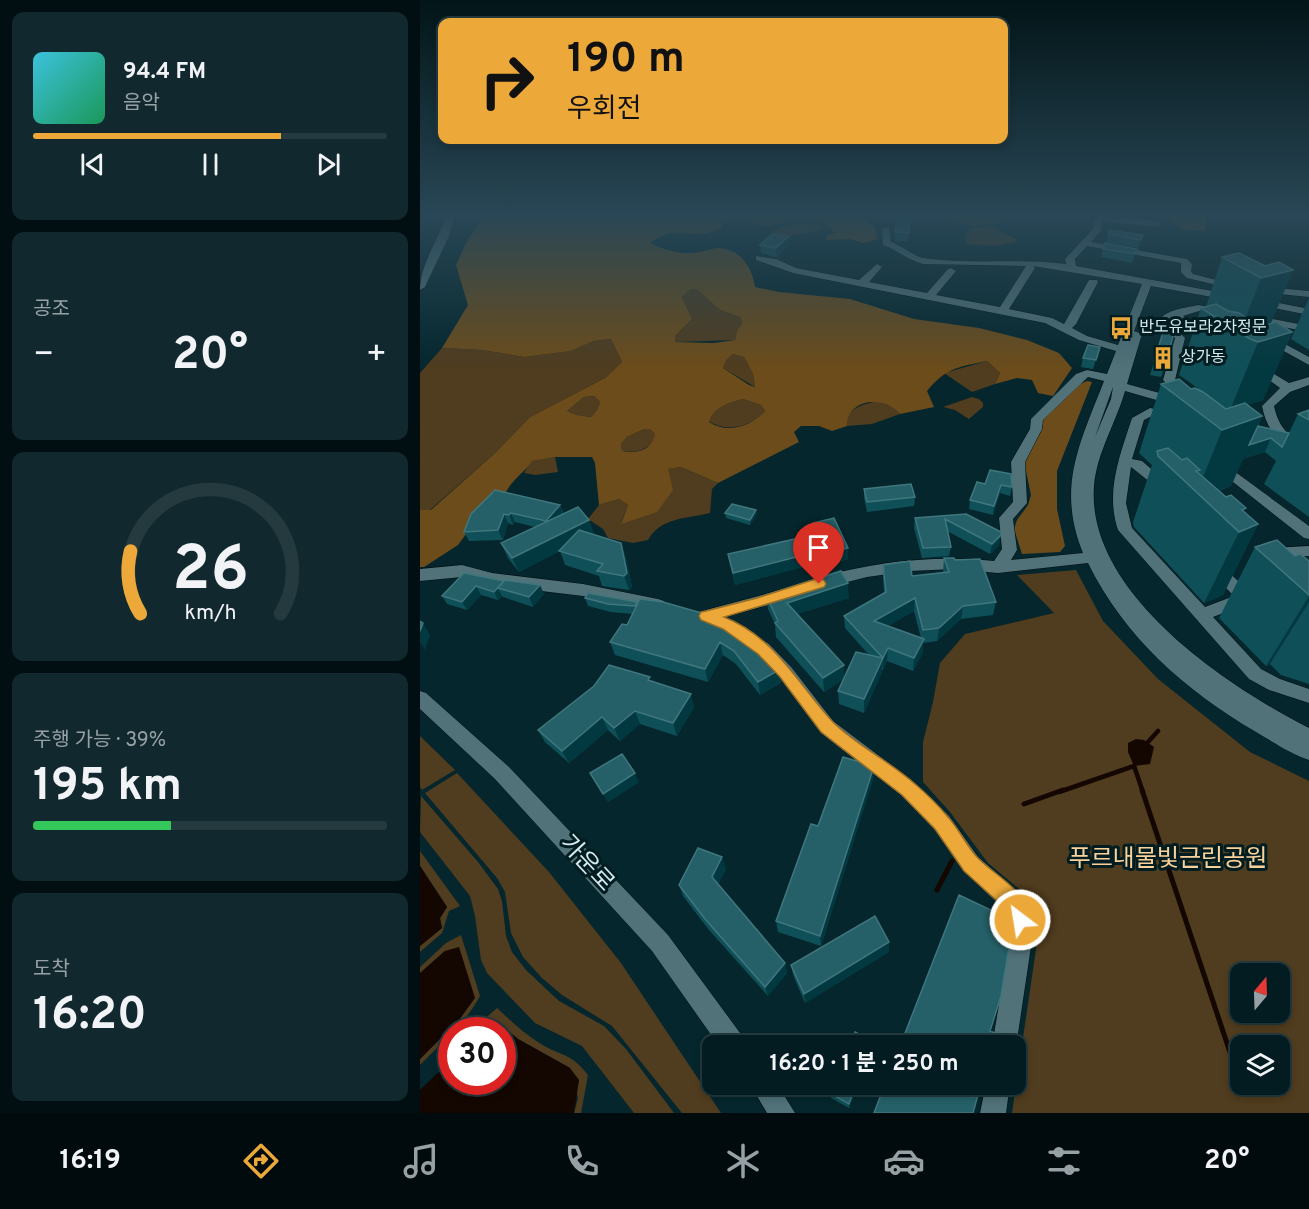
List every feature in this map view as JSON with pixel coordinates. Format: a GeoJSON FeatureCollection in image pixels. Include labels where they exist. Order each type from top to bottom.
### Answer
{"type":"FeatureCollection","features":[{"type":"Feature","properties":{"kind":"street"},"geometry":{"type":"LineString","coordinates":[[421,282],[429,266]]}},
{"type":"Feature","properties":{"kind":"street"},"geometry":{"type":"LineString","coordinates":[[783,266],[928,298],[1048,320],[1083,338],[1120,349]]}},
{"type":"Feature","properties":{"kind":"street"},"geometry":{"type":"LineString","coordinates":[[796,270],[801,266]]}},
{"type":"Feature","properties":{"kind":"street"},"geometry":{"type":"LineString","coordinates":[[1057,266],[1177,291],[1309,312]]}},
{"type":"Feature","properties":{"kind":"street"},"geometry":{"type":"LineString","coordinates":[[1187,266],[1186,272],[1190,276],[1247,288],[1309,294]]}},
{"type":"Feature","properties":{"kind":"street"},"geometry":{"type":"LineString","coordinates":[[861,284],[877,267]]}},
{"type":"Feature","properties":{"kind":"street"},"geometry":{"type":"LineString","coordinates":[[1003,311],[1030,268]]}},
{"type":"Feature","properties":{"kind":"street"},"geometry":{"type":"LineString","coordinates":[[928,298],[951,271]]}},
{"type":"Feature","properties":{"kind":"street"},"geometry":{"type":"LineString","coordinates":[[1064,328],[1071,324],[1093,282]]}},
{"type":"Feature","properties":{"kind":"street"},"geometry":{"type":"LineString","coordinates":[[1150,286],[1246,302],[1309,316]]}},
{"type":"Feature","properties":{"kind":"street"},"geometry":{"type":"LineString","coordinates":[[1115,383],[1120,349],[1150,286]]}},
{"type":"Feature","properties":{"kind":"street"},"geometry":{"type":"LineString","coordinates":[[1150,286],[1115,383],[1093,458],[1087,490],[1097,557],[1115,601],[1141,633],[1171,663],[1213,696],[1259,725],[1309,752]]}},
{"type":"Feature","properties":{"kind":"street"},"geometry":{"type":"LineString","coordinates":[[1164,399],[1173,398],[1180,338],[1164,322],[1166,316],[1199,308],[1309,329]]}},
{"type":"Feature","properties":{"kind":"street"},"geometry":{"type":"LineString","coordinates":[[1173,314],[1220,342]]}},
{"type":"Feature","properties":{"kind":"street"},"geometry":{"type":"LineString","coordinates":[[1256,347],[1274,341],[1309,362]]}},
{"type":"Feature","properties":{"kind":"street"},"geometry":{"type":"LineString","coordinates":[[1246,359],[1288,388]]}},
{"type":"Feature","properties":{"kind":"street"},"geometry":{"type":"LineString","coordinates":[[998,567],[1010,550],[1006,518],[1020,503],[1018,462],[1036,429],[1037,419],[1080,376],[1095,373],[1115,383],[1164,399],[1179,411]]}},
{"type":"Feature","properties":{"kind":"street"},"geometry":{"type":"LineString","coordinates":[[1309,381],[1276,394],[1268,406],[1270,421],[1281,436],[1293,446],[1309,451]]}},
{"type":"Feature","properties":{"kind":"street"},"geometry":{"type":"LineString","coordinates":[[1155,414],[1164,399]]}},
{"type":"Feature","properties":{"kind":"street"},"geometry":{"type":"LineString","coordinates":[[1178,430],[1150,412],[1138,418],[1121,480],[1120,520],[1125,530],[1256,674],[1275,685],[1309,696]]}},
{"type":"Feature","properties":{"kind":"street"},"geometry":{"type":"LineString","coordinates":[[1205,452],[1309,534]]}},
{"type":"Feature","properties":{"kind":"street"},"geometry":{"type":"LineString","coordinates":[[1126,461],[1137,464],[1178,499]]}},
{"type":"Feature","properties":{"kind":"street"},"geometry":{"type":"LineString","coordinates":[[1233,498],[1252,490]]}},
{"type":"Feature","properties":{"kind":"street"},"geometry":{"type":"LineString","coordinates":[[1264,563],[1268,554],[1276,551],[1309,551]]}},
{"type":"Feature","properties":{"kind":"street"},"geometry":{"type":"LineString","coordinates":[[813,586],[849,574],[931,564],[967,563],[998,567],[1097,557]]}},
{"type":"Feature","properties":{"kind":"street"},"geometry":{"type":"LineString","coordinates":[[1097,557],[1152,629],[1182,658],[1226,691],[1309,737]]}},
{"type":"Feature","properties":{"kind":"street"},"geometry":{"type":"LineString","coordinates":[[1206,560],[1262,613]]}},
{"type":"Feature","properties":{"kind":"street"},"geometry":{"type":"LineString","coordinates":[[420,575],[462,572],[492,579],[583,590],[706,616],[729,625],[764,649],[786,673],[827,727],[908,789],[942,823],[971,864],[1017,906],[1022,933],[1006,1035]]}},
{"type":"Feature","properties":{"kind":"street"},"geometry":{"type":"LineString","coordinates":[[1202,615],[1237,603],[1245,597],[1254,580]]}},
{"type":"Feature","properties":{"kind":"street"},"geometry":{"type":"LineString","coordinates":[[706,616],[794,591]]}},
{"type":"Feature","properties":{"kind":"street","name":"가운로"},"geometry":{"type":"LineString","coordinates":[[420,698],[502,773],[660,943],[726,1035]]}},
{"type":"Feature","properties":{"kind":"street"},"geometry":{"type":"LineString","coordinates":[[770,1095],[782,1113]]}},
{"type":"Feature","properties":{"kind":"street"},"geometry":{"type":"LineString","coordinates":[[993,1113],[996,1095]]}},
{"type":"Feature","properties":{"kind":"green space"},"geometry":{"type":"Polygon","coordinates":[[[691,289],[696,289],[720,310],[740,317],[742,323],[737,330],[735,340],[674,342],[675,336],[692,319],[682,297],[691,289]]]}},
{"type":"Feature","properties":{"kind":"green space"},"geometry":{"type":"Polygon","coordinates":[[[611,339],[622,362],[605,378],[530,417],[495,453],[430,510],[420,510],[420,373],[442,348],[482,350],[525,357],[571,351],[594,341],[611,339]]]}},
{"type":"Feature","properties":{"kind":"green space"},"geometry":{"type":"Polygon","coordinates":[[[733,354],[744,357],[753,374],[755,387],[723,368],[725,360],[733,354]]]}},
{"type":"Feature","properties":{"kind":"green space"},"geometry":{"type":"Polygon","coordinates":[[[987,361],[1000,373],[995,384],[972,392],[944,373],[987,361]]]}},
{"type":"Feature","properties":{"kind":"green space"},"geometry":{"type":"Polygon","coordinates":[[[594,396],[600,402],[591,417],[567,411],[584,397],[594,396]]]}},
{"type":"Feature","properties":{"kind":"green space"},"geometry":{"type":"Polygon","coordinates":[[[972,397],[979,399],[983,407],[969,419],[955,410],[943,407],[972,397]]]}},
{"type":"Feature","properties":{"kind":"green space"},"geometry":{"type":"Polygon","coordinates":[[[743,399],[761,405],[765,411],[753,421],[738,426],[723,427],[708,421],[718,409],[743,399]]]}},
{"type":"Feature","properties":{"kind":"green space"},"geometry":{"type":"Polygon","coordinates":[[[877,401],[894,407],[900,414],[872,424],[847,426],[850,415],[856,408],[877,401]]]}},
{"type":"Feature","properties":{"kind":"green space"},"geometry":{"type":"Polygon","coordinates":[[[644,429],[650,429],[655,434],[654,442],[639,451],[622,451],[621,444],[627,437],[644,429]]]}},
{"type":"Feature","properties":{"kind":"green space"},"geometry":{"type":"Polygon","coordinates":[[[555,457],[558,472],[535,475],[524,473],[531,461],[555,457]]]}},
{"type":"Feature","properties":{"kind":"green space"},"geometry":{"type":"Polygon","coordinates":[[[681,467],[718,483],[712,489],[710,513],[667,523],[653,532],[648,540],[633,543],[608,538],[603,529],[588,519],[599,505],[619,499],[628,505],[621,523],[667,469],[681,467]]]}},
{"type":"Feature","properties":{"kind":"green space","name":"푸르내물빛근린공원"},"geometry":{"type":"Polygon","coordinates":[[[1076,570],[1103,621],[1158,679],[1250,752],[1309,781],[1309,1113],[1012,1113],[1015,1095],[1026,1095],[1026,1035],[1023,1035],[1042,908],[988,863],[950,812],[923,782],[923,742],[940,663],[965,634],[1054,613],[1017,575],[1076,570]]]}},
{"type":"Feature","properties":{"kind":"green space"},"geometry":{"type":"Polygon","coordinates":[[[420,736],[455,770],[422,790],[420,787],[420,736]]]}},
{"type":"Feature","properties":{"kind":"green space"},"geometry":{"type":"Polygon","coordinates":[[[457,773],[549,872],[621,963],[702,1084],[702,1095],[709,1095],[721,1113],[682,1113],[612,1026],[562,995],[542,978],[523,957],[511,933],[505,892],[497,878],[425,793],[457,773]]]}},
{"type":"Feature","properties":{"kind":"green space"},"geometry":{"type":"Polygon","coordinates":[[[421,796],[478,862],[498,889],[502,901],[506,936],[512,952],[526,970],[559,1001],[604,1026],[626,1049],[674,1113],[634,1113],[582,1046],[535,1023],[487,973],[481,960],[470,896],[420,832],[421,796]]]}},
{"type":"Feature","properties":{"kind":"green space"},"geometry":{"type":"Polygon","coordinates":[[[420,851],[460,906],[449,911],[442,933],[420,952],[420,946],[442,928],[440,918],[447,907],[420,866],[420,851]]]}},
{"type":"Feature","properties":{"kind":"green space"},"geometry":{"type":"Polygon","coordinates":[[[461,935],[480,996],[465,1017],[461,1017],[474,998],[466,976],[445,951],[420,973],[420,967],[446,943],[461,935]]]}},
{"type":"Feature","properties":{"kind":"green space"},"geometry":{"type":"Polygon","coordinates":[[[497,1008],[507,1017],[487,1017],[497,1008]]]}},
{"type":"Feature","properties":{"kind":"green space"},"geometry":{"type":"Polygon","coordinates":[[[516,1025],[541,1044],[576,1062],[588,1075],[581,1113],[574,1113],[578,1098],[570,1068],[518,1039],[516,1025]]]}},
{"type":"Feature","properties":{"kind":"green space"},"geometry":{"type":"Polygon","coordinates":[[[438,1041],[438,1047],[420,1065],[420,1059],[438,1041]]]}},
{"type":"Feature","properties":{"kind":"shaded area"},"geometry":{"type":"Polygon","coordinates":[[[456,266],[748,266],[755,287],[779,292],[850,299],[914,319],[979,328],[1027,340],[1059,353],[1072,368],[1053,396],[1038,393],[1032,380],[1017,378],[995,384],[1000,373],[987,361],[954,369],[941,377],[927,391],[934,407],[900,414],[885,404],[868,402],[853,410],[847,426],[832,431],[819,426],[801,426],[794,432],[799,442],[718,483],[681,467],[668,469],[673,490],[657,512],[621,524],[628,505],[619,499],[599,505],[595,463],[592,457],[555,457],[532,461],[506,492],[495,495],[458,545],[424,567],[420,567],[420,510],[431,510],[495,453],[530,417],[605,378],[622,362],[611,339],[594,341],[571,351],[525,357],[482,350],[442,348],[468,305],[456,266]],[[691,289],[682,297],[692,319],[675,336],[675,342],[714,343],[735,340],[737,330],[742,323],[740,317],[720,310],[696,289],[691,289]],[[733,354],[726,360],[723,368],[755,387],[753,374],[744,357],[733,354]],[[594,396],[584,397],[567,411],[591,417],[600,402],[594,396]],[[743,399],[722,406],[709,422],[723,428],[738,427],[753,421],[765,411],[761,405],[743,399]],[[644,429],[627,437],[621,444],[622,451],[633,452],[647,448],[655,434],[650,429],[644,429]]]}},
{"type":"Feature","properties":{"kind":"shaded area"},"geometry":{"type":"Polygon","coordinates":[[[1087,381],[1092,382],[1057,471],[1057,509],[1065,546],[1060,552],[1022,554],[1014,529],[1031,495],[1024,462],[1040,420],[1078,385],[1087,381]]]}},
{"type":"Feature","properties":{"kind":"shaded area"},"geometry":{"type":"Polygon","coordinates":[[[1136,739],[1144,740],[1154,747],[1150,764],[1134,766],[1128,752],[1128,743],[1136,739]]]}},
{"type":"Feature","properties":{"kind":"shaded area"},"geometry":{"type":"Polygon","coordinates":[[[420,866],[447,907],[440,918],[442,928],[420,946],[420,866]]]}},
{"type":"Feature","properties":{"kind":"shaded area"},"geometry":{"type":"Polygon","coordinates":[[[459,947],[475,998],[461,1017],[438,1017],[438,1041],[420,1059],[420,973],[445,951],[459,947]]]}},
{"type":"Feature","properties":{"kind":"shaded area"},"geometry":{"type":"Polygon","coordinates":[[[516,1037],[570,1068],[579,1080],[574,1113],[420,1113],[420,1090],[438,1073],[438,1095],[516,1095],[516,1037]]]}},
{"type":"Feature","properties":{"kind":"building"},"geometry":{"type":"Polygon","coordinates":[[[1239,266],[1286,266],[1293,270],[1261,278],[1239,266]]]}},
{"type":"Feature","properties":{"kind":"building"},"geometry":{"type":"Polygon","coordinates":[[[1216,304],[1228,311],[1239,313],[1260,327],[1276,322],[1292,332],[1258,342],[1201,308],[1216,304]]]}},
{"type":"Feature","properties":{"kind":"building"},"geometry":{"type":"Polygon","coordinates":[[[1165,326],[1175,328],[1166,364],[1154,361],[1165,326]]]}},
{"type":"Feature","properties":{"kind":"building"},"geometry":{"type":"Polygon","coordinates":[[[1088,345],[1100,347],[1096,360],[1083,358],[1088,345]]]}},
{"type":"Feature","properties":{"kind":"building"},"geometry":{"type":"Polygon","coordinates":[[[1179,379],[1191,389],[1195,388],[1203,392],[1226,409],[1245,403],[1262,416],[1222,430],[1161,384],[1179,379]]]}},
{"type":"Feature","properties":{"kind":"building"},"geometry":{"type":"Polygon","coordinates":[[[1309,410],[1309,420],[1298,414],[1309,410]]]}},
{"type":"Feature","properties":{"kind":"building"},"geometry":{"type":"Polygon","coordinates":[[[1258,426],[1289,433],[1282,447],[1271,438],[1249,445],[1258,426]]]}},
{"type":"Feature","properties":{"kind":"building"},"geometry":{"type":"Polygon","coordinates":[[[1168,448],[1182,460],[1187,458],[1200,470],[1196,471],[1226,497],[1231,495],[1246,508],[1242,510],[1258,524],[1239,532],[1158,456],[1157,451],[1168,448]]]}},
{"type":"Feature","properties":{"kind":"building"},"geometry":{"type":"Polygon","coordinates":[[[990,470],[1011,474],[1012,487],[1001,485],[994,506],[970,500],[977,482],[985,484],[990,470]]]}},
{"type":"Feature","properties":{"kind":"building"},"geometry":{"type":"Polygon","coordinates":[[[911,484],[915,497],[867,502],[864,489],[911,484]]]}},
{"type":"Feature","properties":{"kind":"building"},"geometry":{"type":"Polygon","coordinates":[[[495,490],[560,505],[546,521],[511,513],[504,514],[498,530],[464,532],[471,514],[495,490]]]}},
{"type":"Feature","properties":{"kind":"building"},"geometry":{"type":"Polygon","coordinates":[[[732,504],[756,510],[750,520],[725,513],[732,504]]]}},
{"type":"Feature","properties":{"kind":"building"},"geometry":{"type":"Polygon","coordinates":[[[578,507],[589,520],[512,558],[501,543],[578,507]]]}},
{"type":"Feature","properties":{"kind":"building"},"geometry":{"type":"Polygon","coordinates":[[[966,514],[1001,532],[1001,535],[992,544],[945,519],[951,547],[923,548],[915,518],[966,514]]]}},
{"type":"Feature","properties":{"kind":"building"},"geometry":{"type":"Polygon","coordinates":[[[834,518],[848,548],[825,553],[824,550],[733,573],[728,554],[817,534],[813,523],[834,518]]]}},
{"type":"Feature","properties":{"kind":"building"},"geometry":{"type":"Polygon","coordinates":[[[579,530],[621,543],[627,573],[624,576],[597,571],[603,564],[559,551],[579,530]]]}},
{"type":"Feature","properties":{"kind":"building"},"geometry":{"type":"Polygon","coordinates":[[[1277,540],[1295,556],[1300,554],[1309,561],[1309,595],[1255,547],[1277,540]]]}},
{"type":"Feature","properties":{"kind":"building"},"geometry":{"type":"Polygon","coordinates":[[[944,558],[980,559],[996,602],[963,606],[939,628],[923,630],[915,598],[874,621],[924,639],[914,658],[888,648],[883,658],[844,616],[886,592],[883,565],[910,561],[912,576],[949,572],[944,558]]]}},
{"type":"Feature","properties":{"kind":"building"},"geometry":{"type":"Polygon","coordinates":[[[841,571],[848,583],[787,603],[844,665],[823,678],[775,623],[778,621],[766,595],[841,571]]]}},
{"type":"Feature","properties":{"kind":"building"},"geometry":{"type":"Polygon","coordinates":[[[464,573],[504,581],[494,592],[476,586],[462,602],[442,596],[464,573]]]}},
{"type":"Feature","properties":{"kind":"building"},"geometry":{"type":"Polygon","coordinates":[[[505,580],[540,585],[529,597],[498,588],[505,580]]]}},
{"type":"Feature","properties":{"kind":"building"},"geometry":{"type":"Polygon","coordinates":[[[588,593],[637,602],[635,606],[608,604],[585,598],[588,593]]]}},
{"type":"Feature","properties":{"kind":"building"},"geometry":{"type":"Polygon","coordinates":[[[640,599],[663,602],[719,618],[753,642],[779,670],[758,682],[734,651],[720,642],[705,669],[610,642],[622,624],[627,625],[640,599]]]}},
{"type":"Feature","properties":{"kind":"building"},"geometry":{"type":"Polygon","coordinates":[[[856,652],[883,658],[864,699],[838,691],[856,652]]]}},
{"type":"Feature","properties":{"kind":"building"},"geometry":{"type":"Polygon","coordinates":[[[609,665],[650,677],[648,680],[691,694],[673,723],[635,711],[614,728],[602,717],[562,751],[538,730],[594,686],[609,665]]]}},
{"type":"Feature","properties":{"kind":"building"},"geometry":{"type":"Polygon","coordinates":[[[622,754],[635,773],[603,794],[590,773],[622,754]]]}},
{"type":"Feature","properties":{"kind":"building"},"geometry":{"type":"Polygon","coordinates":[[[843,757],[874,766],[820,936],[776,921],[811,824],[818,826],[843,757]]]}},
{"type":"Feature","properties":{"kind":"building"},"geometry":{"type":"Polygon","coordinates":[[[698,848],[722,857],[712,877],[785,963],[765,987],[705,919],[679,885],[698,848]]]}},
{"type":"Feature","properties":{"kind":"building"},"geometry":{"type":"Polygon","coordinates":[[[959,895],[993,911],[990,918],[1012,929],[1001,996],[990,1031],[995,1035],[904,1035],[959,895]]]}},
{"type":"Feature","properties":{"kind":"building"},"geometry":{"type":"Polygon","coordinates":[[[875,916],[889,942],[804,994],[791,965],[875,916]]]}},
{"type":"Feature","properties":{"kind":"building"},"geometry":{"type":"Polygon","coordinates":[[[833,1095],[852,1095],[849,1104],[833,1095]]]}},
{"type":"Feature","properties":{"kind":"building"},"geometry":{"type":"Polygon","coordinates":[[[881,1095],[978,1095],[973,1113],[874,1113],[881,1095]]]}},
{"type":"Feature","properties":{"kind":"waterway"},"geometry":{"type":"LineString","coordinates":[[1148,742],[1158,731]]}},
{"type":"Feature","properties":{"kind":"waterway"},"geometry":{"type":"LineString","coordinates":[[1059,792],[1134,766],[1143,792]]}},
{"type":"Feature","properties":{"kind":"waterway"},"geometry":{"type":"LineString","coordinates":[[1024,804],[1063,790]]}},
{"type":"Feature","properties":{"kind":"waterway"},"geometry":{"type":"LineString","coordinates":[[1142,790],[1230,1052]]}},
{"type":"Feature","properties":{"kind":"waterway"},"geometry":{"type":"LineString","coordinates":[[937,890],[952,861]]}},
{"type":"Feature","properties":{"kind":"place","name":"반도유보라2차정문"},"geometry":{"type":"Point","coordinates":[1121,328]}},
{"type":"Feature","properties":{"kind":"place","name":"상가동"},"geometry":{"type":"Point","coordinates":[1163,358]}},
{"type":"Feature","properties":{"kind":"route"},"geometry":{"type":"LineString","coordinates":[[819,584],[757,604],[706,616],[729,625],[764,649],[786,673],[827,727],[908,789],[942,823],[971,864],[1017,906],[1020,920]]}}]}
